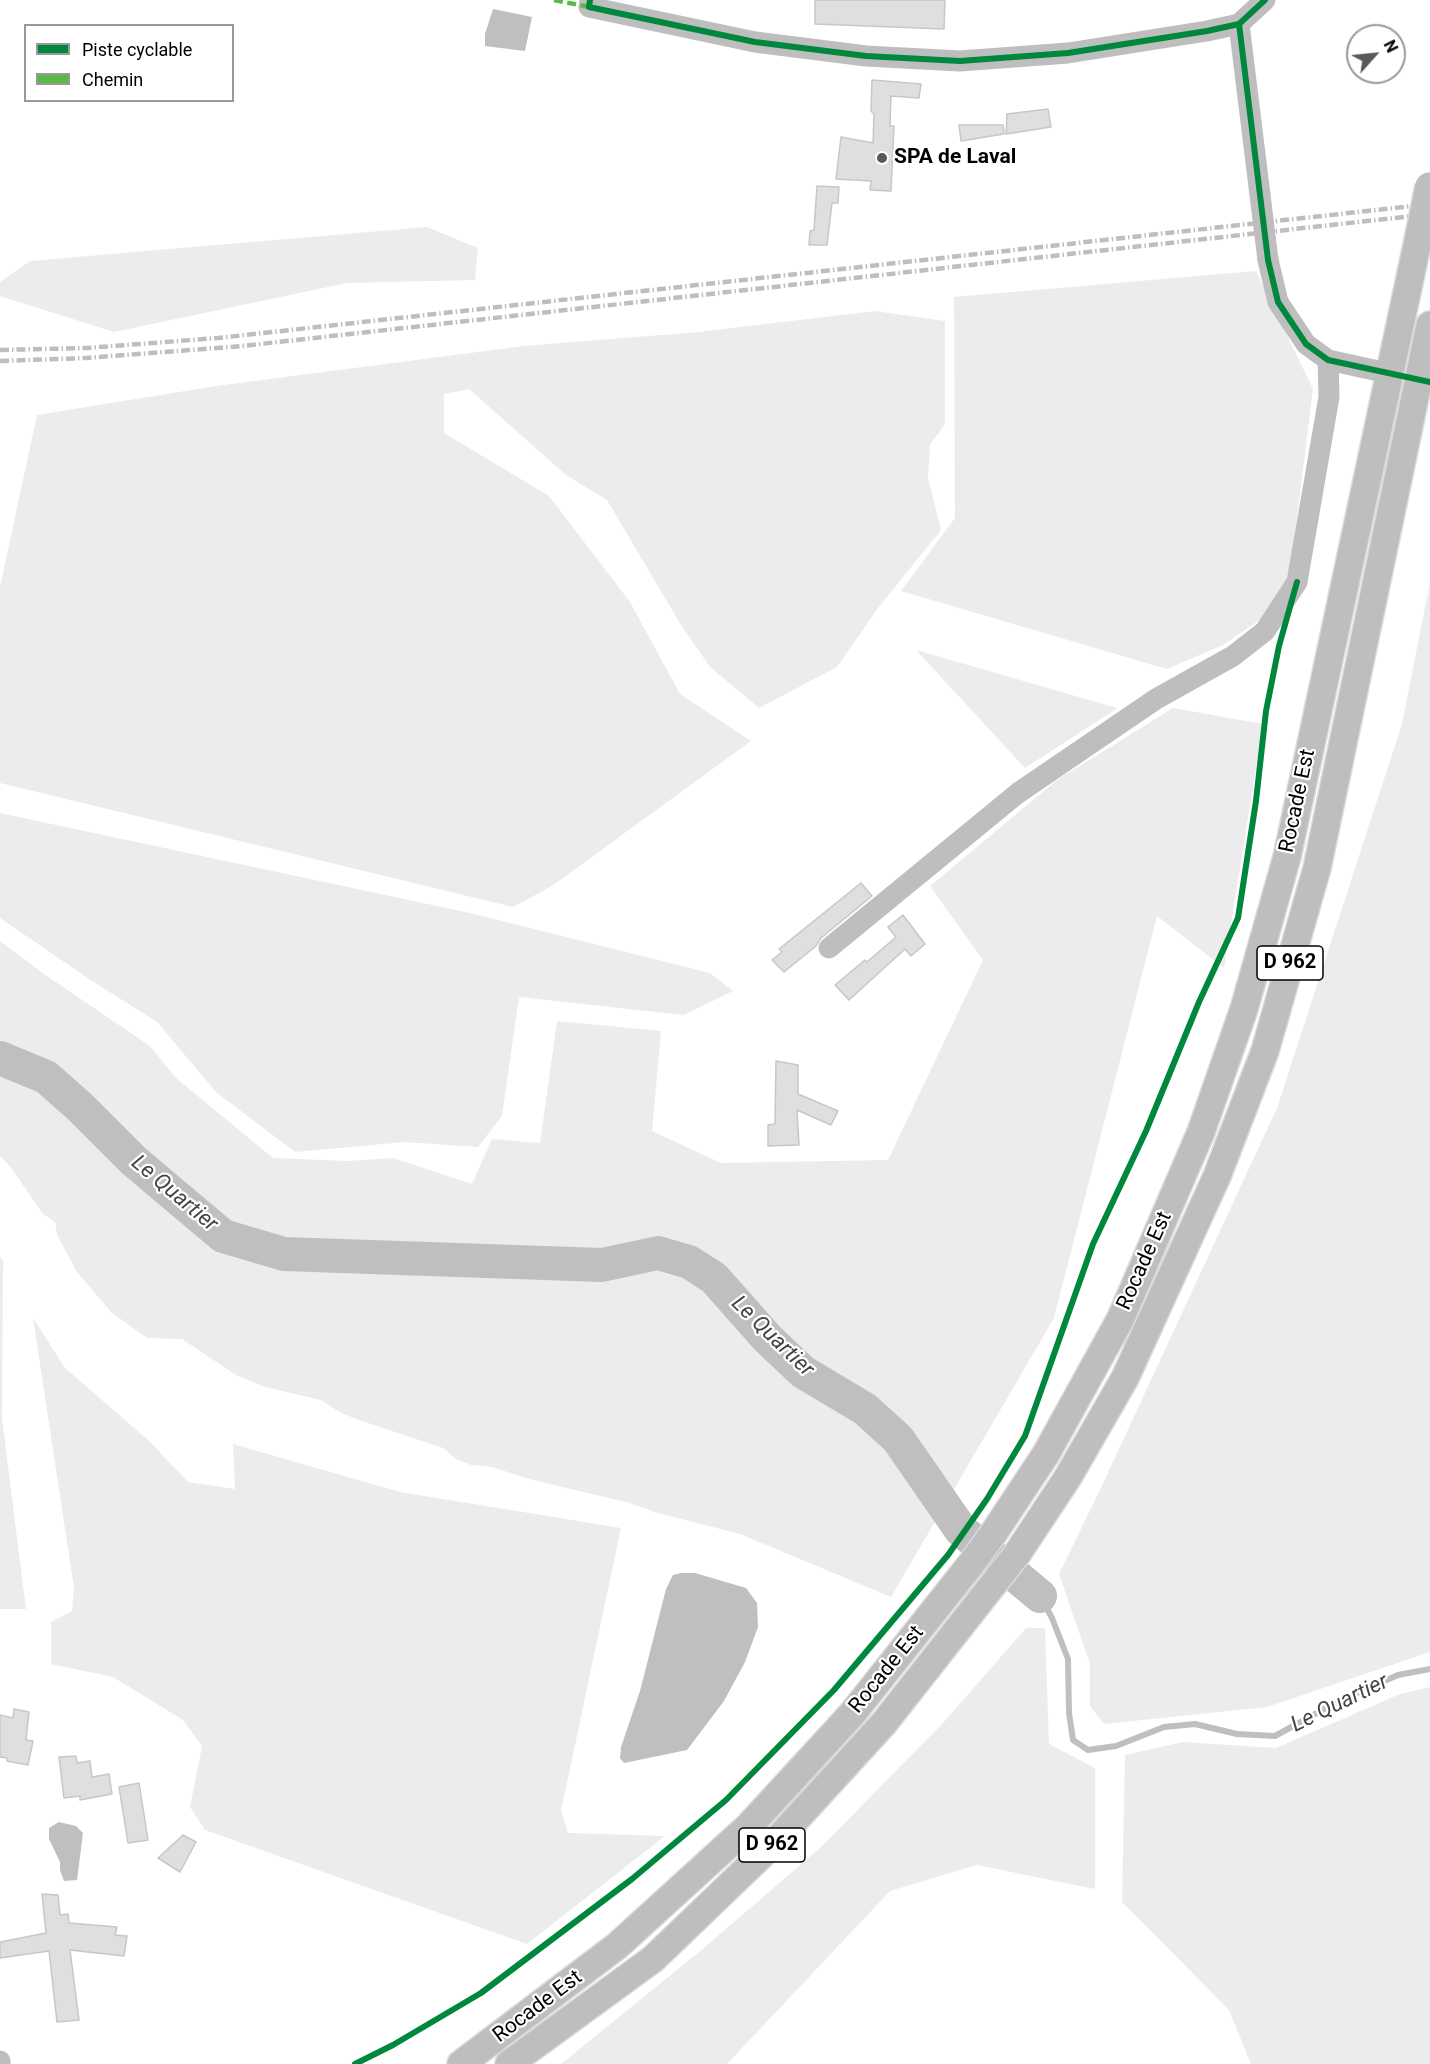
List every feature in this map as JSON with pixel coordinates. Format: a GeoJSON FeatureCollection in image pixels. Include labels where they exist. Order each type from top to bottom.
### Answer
{"type":"FeatureCollection","features":[{"type":"Feature","properties":{"kind":"main road","name":"Rocade Est"},"geometry":{"type":"LineString","coordinates":[[461,2064],[618,1946],[750,1825],[852,1714],[993,1534],[1046,1454],[1121,1318],[1201,1132],[1244,1009],[1287,857],[1429,183]]}},
{"type":"Feature","properties":{"kind":"main road","name":"Rocade Est"},"geometry":{"type":"LineString","coordinates":[[510,2064],[653,1959],[776,1841],[884,1723],[1017,1554],[1068,1477],[1125,1378],[1217,1176],[1264,1052],[1317,868],[1430,325]]}},
{"type":"Feature","properties":{"kind":"street"},"geometry":{"type":"LineString","coordinates":[[589,4],[755,42],[866,56],[960,61],[1068,53],[1207,31],[1239,24],[1265,0]]}},
{"type":"Feature","properties":{"kind":"street"},"geometry":{"type":"LineString","coordinates":[[1239,24],[1268,260],[1278,302],[1306,344],[1328,360],[1374,370]]}},
{"type":"Feature","properties":{"kind":"street"},"geometry":{"type":"LineString","coordinates":[[829,948],[1018,793],[1156,699],[1233,656],[1265,631],[1297,582],[1329,397],[1328,360]]}},
{"type":"Feature","properties":{"kind":"shaded area"},"geometry":{"type":"Polygon","coordinates":[[[493,9],[532,17],[525,51],[485,46],[485,34],[493,9]]]}},
{"type":"Feature","properties":{"kind":"shaded area"},"geometry":{"type":"Polygon","coordinates":[[[427,227],[478,248],[475,280],[347,283],[114,332],[0,296],[0,282],[30,261],[427,227]]]}},
{"type":"Feature","properties":{"kind":"shaded area"},"geometry":{"type":"Polygon","coordinates":[[[1256,271],[1313,389],[1289,582],[1261,619],[1223,645],[1167,669],[901,591],[955,518],[954,297],[1256,271]]]}},
{"type":"Feature","properties":{"kind":"shaded area"},"geometry":{"type":"Polygon","coordinates":[[[875,311],[945,321],[945,424],[930,445],[928,478],[941,530],[878,608],[837,667],[759,708],[710,667],[681,625],[607,500],[566,475],[469,389],[444,394],[444,433],[549,496],[630,602],[680,694],[751,741],[552,886],[513,907],[0,783],[0,587],[37,415],[216,386],[524,346],[699,332],[875,311]]]}},
{"type":"Feature","properties":{"kind":"shaded area"},"geometry":{"type":"Polygon","coordinates":[[[1430,582],[1430,1652],[1267,1707],[1104,1724],[1090,1706],[1090,1664],[1059,1574],[1277,1108],[1402,724],[1430,582]]]}},
{"type":"Feature","properties":{"kind":"shaded area"},"geometry":{"type":"Polygon","coordinates":[[[916,650],[1117,708],[1118,708],[1025,768],[916,650]]]}},
{"type":"Feature","properties":{"kind":"shaded area"},"geometry":{"type":"Polygon","coordinates":[[[1173,708],[1263,724],[1224,968],[1157,916],[1054,1318],[891,1597],[740,1534],[658,1513],[626,1502],[533,1480],[492,1467],[471,1465],[456,1459],[443,1448],[341,1413],[321,1400],[265,1387],[236,1375],[182,1339],[147,1338],[111,1312],[77,1272],[57,1235],[55,1222],[43,1214],[12,1169],[0,1156],[0,941],[44,974],[150,1046],[176,1078],[273,1158],[348,1161],[393,1158],[472,1184],[492,1139],[540,1143],[557,1021],[661,1031],[652,1131],[721,1163],[888,1160],[983,960],[930,886],[1057,780],[1173,708]]]}},
{"type":"Feature","properties":{"kind":"shaded area"},"geometry":{"type":"Polygon","coordinates":[[[0,813],[470,913],[710,973],[733,991],[684,1015],[519,997],[502,1116],[478,1147],[405,1142],[295,1152],[216,1092],[157,1022],[0,918],[0,813]]]}},
{"type":"Feature","properties":{"kind":"shaded area"},"geometry":{"type":"Polygon","coordinates":[[[0,1256],[3,1261],[2,1418],[26,1609],[0,1609],[0,1256]]]}},
{"type":"Feature","properties":{"kind":"shaded area"},"geometry":{"type":"Polygon","coordinates":[[[33,1318],[65,1368],[148,1440],[188,1482],[235,1489],[233,1444],[400,1492],[621,1528],[561,1811],[568,1833],[665,1836],[527,1944],[205,1830],[190,1807],[202,1746],[183,1720],[113,1677],[51,1664],[51,1622],[72,1611],[74,1588],[33,1318]]]}},
{"type":"Feature","properties":{"kind":"shaded area"},"geometry":{"type":"Polygon","coordinates":[[[695,1573],[746,1588],[757,1603],[758,1627],[745,1662],[724,1701],[687,1750],[624,1763],[620,1758],[621,1747],[640,1691],[666,1589],[673,1575],[695,1573]]]}},
{"type":"Feature","properties":{"kind":"shaded area"},"geometry":{"type":"Polygon","coordinates":[[[1026,1628],[1045,1628],[1049,1744],[1095,1768],[1095,1889],[977,1865],[890,1891],[727,2064],[561,2064],[699,1952],[820,1848],[943,1723],[1026,1628]]]}},
{"type":"Feature","properties":{"kind":"shaded area"},"geometry":{"type":"Polygon","coordinates":[[[1430,1687],[1430,2064],[1251,2064],[1229,2010],[1122,1902],[1125,1755],[1183,1742],[1276,1748],[1400,1694],[1430,1687]]]}},
{"type":"Feature","properties":{"kind":"shaded area"},"geometry":{"type":"Polygon","coordinates":[[[59,1822],[76,1826],[83,1833],[77,1880],[64,1881],[60,1862],[49,1839],[49,1828],[59,1822]]]}},
{"type":"Feature","properties":{"kind":"building"},"geometry":{"type":"Polygon","coordinates":[[[815,0],[945,0],[944,29],[815,24],[815,0]]]}},
{"type":"Feature","properties":{"kind":"building"},"geometry":{"type":"Polygon","coordinates":[[[872,80],[921,84],[919,98],[891,96],[890,126],[894,126],[891,191],[870,190],[871,181],[836,179],[841,137],[873,143],[872,80]]]}},
{"type":"Feature","properties":{"kind":"building"},"geometry":{"type":"Polygon","coordinates":[[[1048,109],[1051,127],[1006,134],[1007,114],[1048,109]]]}},
{"type":"Feature","properties":{"kind":"building"},"geometry":{"type":"Polygon","coordinates":[[[959,125],[1003,125],[1004,134],[961,141],[959,125]]]}},
{"type":"Feature","properties":{"kind":"building"},"geometry":{"type":"Polygon","coordinates":[[[817,186],[839,187],[838,203],[832,203],[827,245],[809,245],[810,231],[814,230],[817,186]]]}},
{"type":"Feature","properties":{"kind":"building"},"geometry":{"type":"Polygon","coordinates":[[[861,883],[872,896],[821,938],[816,946],[784,972],[772,960],[782,952],[779,949],[861,883]]]}},
{"type":"Feature","properties":{"kind":"building"},"geometry":{"type":"Polygon","coordinates":[[[903,915],[925,944],[911,956],[905,949],[849,1000],[835,985],[896,937],[888,927],[903,915]]]}},
{"type":"Feature","properties":{"kind":"building"},"geometry":{"type":"Polygon","coordinates":[[[776,1061],[798,1065],[798,1094],[838,1111],[831,1125],[797,1110],[799,1145],[768,1146],[768,1125],[775,1124],[776,1061]]]}},
{"type":"Feature","properties":{"kind":"building"},"geometry":{"type":"Polygon","coordinates":[[[14,1709],[29,1712],[26,1740],[33,1741],[28,1765],[7,1761],[7,1758],[0,1757],[0,1715],[13,1718],[14,1709]]]}},
{"type":"Feature","properties":{"kind":"building"},"geometry":{"type":"Polygon","coordinates":[[[76,1756],[77,1763],[90,1761],[92,1777],[109,1774],[112,1794],[80,1800],[80,1796],[64,1798],[59,1757],[76,1756]]]}},
{"type":"Feature","properties":{"kind":"building"},"geometry":{"type":"Polygon","coordinates":[[[139,1783],[148,1840],[128,1843],[119,1787],[139,1783]]]}},
{"type":"Feature","properties":{"kind":"building"},"geometry":{"type":"Polygon","coordinates":[[[183,1835],[196,1842],[180,1872],[158,1858],[183,1835]]]}},
{"type":"Feature","properties":{"kind":"building"},"geometry":{"type":"Polygon","coordinates":[[[42,1894],[58,1895],[60,1915],[68,1914],[69,1923],[117,1927],[115,1935],[127,1936],[124,1956],[70,1950],[79,2020],[57,2022],[49,1951],[0,1958],[0,1942],[46,1933],[42,1894]]]}},
{"type":"Feature","properties":{"kind":"waterway","name":"Le Quartier"},"geometry":{"type":"LineString","coordinates":[[0,1058],[46,1077],[134,1161],[223,1236],[284,1254],[602,1265],[658,1253],[689,1262],[714,1278],[768,1339],[803,1372],[865,1409],[898,1439],[961,1530],[1040,1596]]}},
{"type":"Feature","properties":{"kind":"waterway","name":"Le Quartier"},"geometry":{"type":"LineString","coordinates":[[1040,1596],[1052,1618],[1068,1659],[1069,1713],[1073,1740],[1088,1750],[1116,1746],[1164,1727],[1195,1724],[1237,1734],[1275,1736],[1337,1702],[1398,1675],[1430,1669]]}},
{"type":"Feature","properties":{"kind":"railway"},"geometry":{"type":"LineString","coordinates":[[0,350],[87,348],[218,338],[1430,204]]}},
{"type":"Feature","properties":{"kind":"railway"},"geometry":{"type":"LineString","coordinates":[[0,361],[86,358],[242,346],[1430,214]]}},
{"type":"Feature","properties":{"kind":"marked path"},"geometry":{"type":"LineString","coordinates":[[554,0],[589,7]]}},
{"type":"Feature","properties":{"kind":"cycle path"},"geometry":{"type":"LineString","coordinates":[[590,0],[589,7],[755,42],[866,56],[960,61],[1068,53],[1207,31],[1239,24],[1265,0]]}},
{"type":"Feature","properties":{"kind":"cycle path"},"geometry":{"type":"LineString","coordinates":[[1239,24],[1268,260],[1278,302],[1306,344],[1328,360],[1430,382]]}},
{"type":"Feature","properties":{"kind":"cycle path"},"geometry":{"type":"LineString","coordinates":[[355,2064],[393,2045],[481,1993],[632,1879],[726,1800],[834,1690],[948,1555],[987,1499],[1025,1436],[1093,1244],[1146,1131],[1199,1002],[1238,918],[1256,801],[1266,711],[1279,646],[1297,582]]}},
{"type":"Feature","properties":{"kind":"place","name":"SPA de Laval"},"geometry":{"type":"Point","coordinates":[882,158]}}]}
